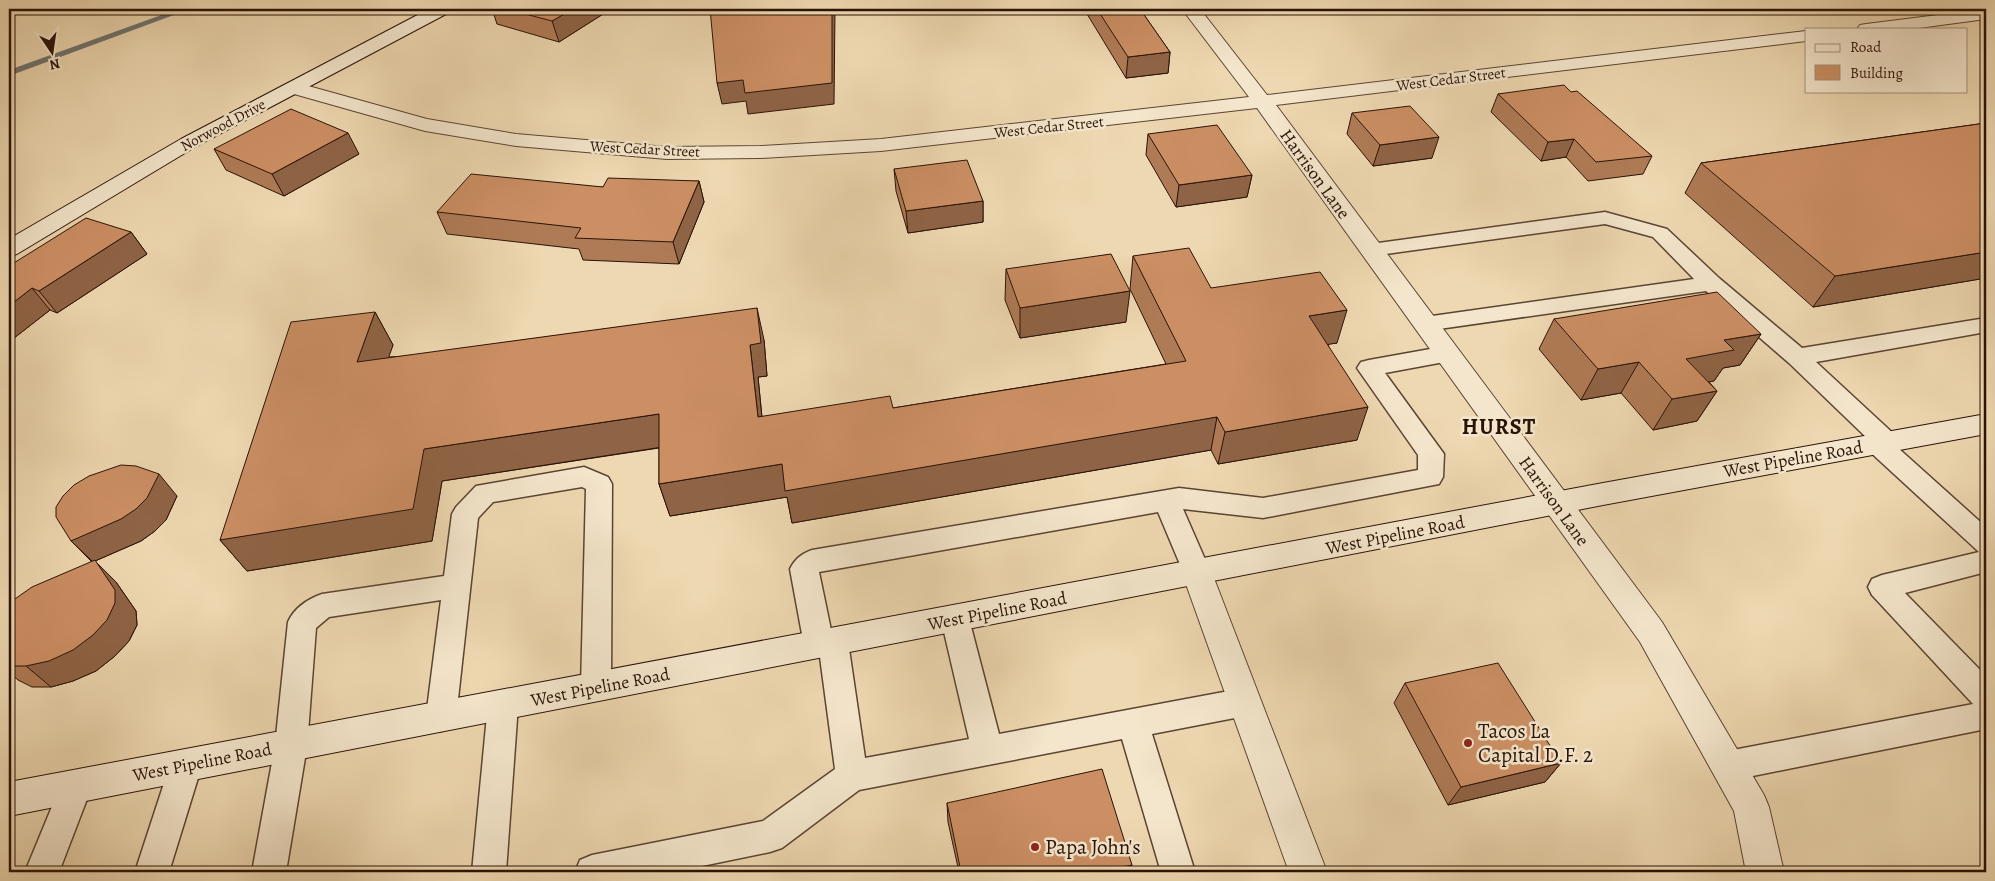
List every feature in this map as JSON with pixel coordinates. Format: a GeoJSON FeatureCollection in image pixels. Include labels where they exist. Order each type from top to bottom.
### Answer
{"type":"FeatureCollection","features":[{"type":"Feature","properties":{"kind":"street","name":"Norwood Drive"},"geometry":{"type":"LineString","coordinates":[[9,249],[188,143],[442,9]]}},
{"type":"Feature","properties":{"kind":"street","name":"Harrison Lane"},"geometry":{"type":"LineString","coordinates":[[1191,9],[1263,102],[1651,632],[1751,807],[1766,872]]}},
{"type":"Feature","properties":{"kind":"street"},"geometry":{"type":"LineString","coordinates":[[1874,28],[1986,14]]}},
{"type":"Feature","properties":{"kind":"street","name":"West Cedar Street"},"geometry":{"type":"LineString","coordinates":[[294,88],[425,125],[516,140],[667,152],[760,152],[881,144],[1263,102],[1805,36]]}},
{"type":"Feature","properties":{"kind":"street","name":"West Pipeline Road"},"geometry":{"type":"LineString","coordinates":[[9,799],[1556,504],[1986,424]]}},
{"type":"Feature","properties":{"kind":"street"},"geometry":{"type":"LineString","coordinates":[[1197,573],[1308,872]]}},
{"type":"Feature","properties":{"kind":"lane"},"geometry":{"type":"LineString","coordinates":[[1371,250],[1605,218],[1660,233],[1711,283],[1797,357],[1882,443],[1986,543]]}},
{"type":"Feature","properties":{"kind":"lane"},"geometry":{"type":"LineString","coordinates":[[1425,324],[1711,283]]}},
{"type":"Feature","properties":{"kind":"lane"},"geometry":{"type":"LineString","coordinates":[[1797,357],[1986,325]]}},
{"type":"Feature","properties":{"kind":"lane"},"geometry":{"type":"LineString","coordinates":[[852,776],[826,644],[804,569],[812,561],[1179,498],[1263,508],[1430,477],[1431,454],[1370,368],[1447,354]]}},
{"type":"Feature","properties":{"kind":"lane"},"geometry":{"type":"LineString","coordinates":[[441,717],[465,514],[485,493],[584,477],[599,484],[596,688]]}},
{"type":"Feature","properties":{"kind":"lane"},"geometry":{"type":"LineString","coordinates":[[1166,500],[1197,573]]}},
{"type":"Feature","properties":{"kind":"lane"},"geometry":{"type":"LineString","coordinates":[[1986,561],[1882,587],[1986,696]]}},
{"type":"Feature","properties":{"kind":"lane"},"geometry":{"type":"LineString","coordinates":[[269,872],[291,746],[302,622],[322,606],[457,586]]}},
{"type":"Feature","properties":{"kind":"lane"},"geometry":{"type":"LineString","coordinates":[[956,619],[988,751]]}},
{"type":"Feature","properties":{"kind":"lane"},"geometry":{"type":"LineString","coordinates":[[592,872],[770,836],[852,776],[1245,702]]}},
{"type":"Feature","properties":{"kind":"lane"},"geometry":{"type":"LineString","coordinates":[[489,872],[503,705]]}},
{"type":"Feature","properties":{"kind":"lane"},"geometry":{"type":"LineString","coordinates":[[1728,766],[1986,715]]}},
{"type":"Feature","properties":{"kind":"lane"},"geometry":{"type":"LineString","coordinates":[[1133,724],[1178,872]]}},
{"type":"Feature","properties":{"kind":"lane"},"geometry":{"type":"LineString","coordinates":[[152,872],[186,765]]}},
{"type":"Feature","properties":{"kind":"lane"},"geometry":{"type":"LineString","coordinates":[[42,872],[76,786]]}},
{"type":"Feature","properties":{"kind":"building"},"geometry":{"type":"Polygon","coordinates":[[[506,9],[573,9],[552,21],[506,9]]]}},
{"type":"Feature","properties":{"kind":"building"},"geometry":{"type":"Polygon","coordinates":[[[710,9],[832,9],[832,83],[745,93],[743,80],[717,83],[710,9]]]}},
{"type":"Feature","properties":{"kind":"building"},"geometry":{"type":"Polygon","coordinates":[[[1097,9],[1140,9],[1170,52],[1128,57],[1097,9]]]}},
{"type":"Feature","properties":{"kind":"building"},"geometry":{"type":"Polygon","coordinates":[[[1564,85],[1571,92],[1577,91],[1652,156],[1596,162],[1574,139],[1548,142],[1498,94],[1564,85]]]}},
{"type":"Feature","properties":{"kind":"building"},"geometry":{"type":"Polygon","coordinates":[[[1410,106],[1439,137],[1380,145],[1352,113],[1410,106]]]}},
{"type":"Feature","properties":{"kind":"building"},"geometry":{"type":"Polygon","coordinates":[[[291,109],[348,133],[272,174],[214,149],[291,109]]]}},
{"type":"Feature","properties":{"kind":"building"},"geometry":{"type":"Polygon","coordinates":[[[1986,123],[1986,252],[1835,276],[1701,163],[1986,123]]]}},
{"type":"Feature","properties":{"kind":"building"},"geometry":{"type":"Polygon","coordinates":[[[1217,125],[1252,175],[1179,185],[1148,134],[1217,125]]]}},
{"type":"Feature","properties":{"kind":"building"},"geometry":{"type":"Polygon","coordinates":[[[967,160],[983,201],[906,211],[894,169],[967,160]]]}},
{"type":"Feature","properties":{"kind":"building"},"geometry":{"type":"Polygon","coordinates":[[[471,174],[603,187],[608,178],[699,181],[673,242],[575,238],[581,228],[437,212],[471,174]]]}},
{"type":"Feature","properties":{"kind":"building"},"geometry":{"type":"Polygon","coordinates":[[[86,218],[131,232],[39,291],[32,288],[9,306],[9,266],[86,218]]]}},
{"type":"Feature","properties":{"kind":"building"},"geometry":{"type":"Polygon","coordinates":[[[1189,248],[1211,288],[1320,272],[1347,310],[1309,316],[1368,407],[1225,432],[1217,417],[785,491],[782,464],[659,484],[659,414],[424,449],[413,509],[220,540],[291,322],[375,312],[357,362],[757,308],[761,343],[750,345],[758,417],[890,396],[893,408],[1186,361],[1133,256],[1189,248]]]}},
{"type":"Feature","properties":{"kind":"building"},"geometry":{"type":"Polygon","coordinates":[[[1111,254],[1130,291],[1020,308],[1006,269],[1111,254]]]}},
{"type":"Feature","properties":{"kind":"building"},"geometry":{"type":"Polygon","coordinates":[[[1717,292],[1761,334],[1724,340],[1734,350],[1686,359],[1717,391],[1672,399],[1639,362],[1598,369],[1554,319],[1717,292]]]}},
{"type":"Feature","properties":{"kind":"building"},"geometry":{"type":"Polygon","coordinates":[[[121,465],[136,466],[159,474],[147,498],[136,509],[121,519],[71,541],[56,517],[56,507],[63,496],[74,485],[89,476],[121,465]]]}},
{"type":"Feature","properties":{"kind":"building"},"geometry":{"type":"Polygon","coordinates":[[[95,560],[115,590],[115,603],[107,620],[93,635],[73,650],[49,661],[26,666],[9,666],[9,604],[32,587],[95,560]]]}},
{"type":"Feature","properties":{"kind":"building","name":"Tacos La Capital D.F. 2"},"geometry":{"type":"Polygon","coordinates":[[[1498,663],[1561,763],[1461,787],[1405,683],[1498,663]]]}},
{"type":"Feature","properties":{"kind":"building","name":"Papa John's"},"geometry":{"type":"Polygon","coordinates":[[[1102,769],[1132,865],[1099,872],[961,872],[947,803],[1102,769]]]}},
{"type":"Feature","properties":{"kind":"waterway"},"geometry":{"type":"LineString","coordinates":[[9,73],[186,9]]}},
{"type":"Feature","properties":{"kind":"place","name":"Tacos La Capital D.F. 2"},"geometry":{"type":"Point","coordinates":[1468,743]}},
{"type":"Feature","properties":{"kind":"place","name":"Papa John's"},"geometry":{"type":"Point","coordinates":[1035,847]}},
{"type":"Feature","properties":{"kind":"district","name":"HURST"},"geometry":{"type":"Point","coordinates":[1499,427]}}]}
